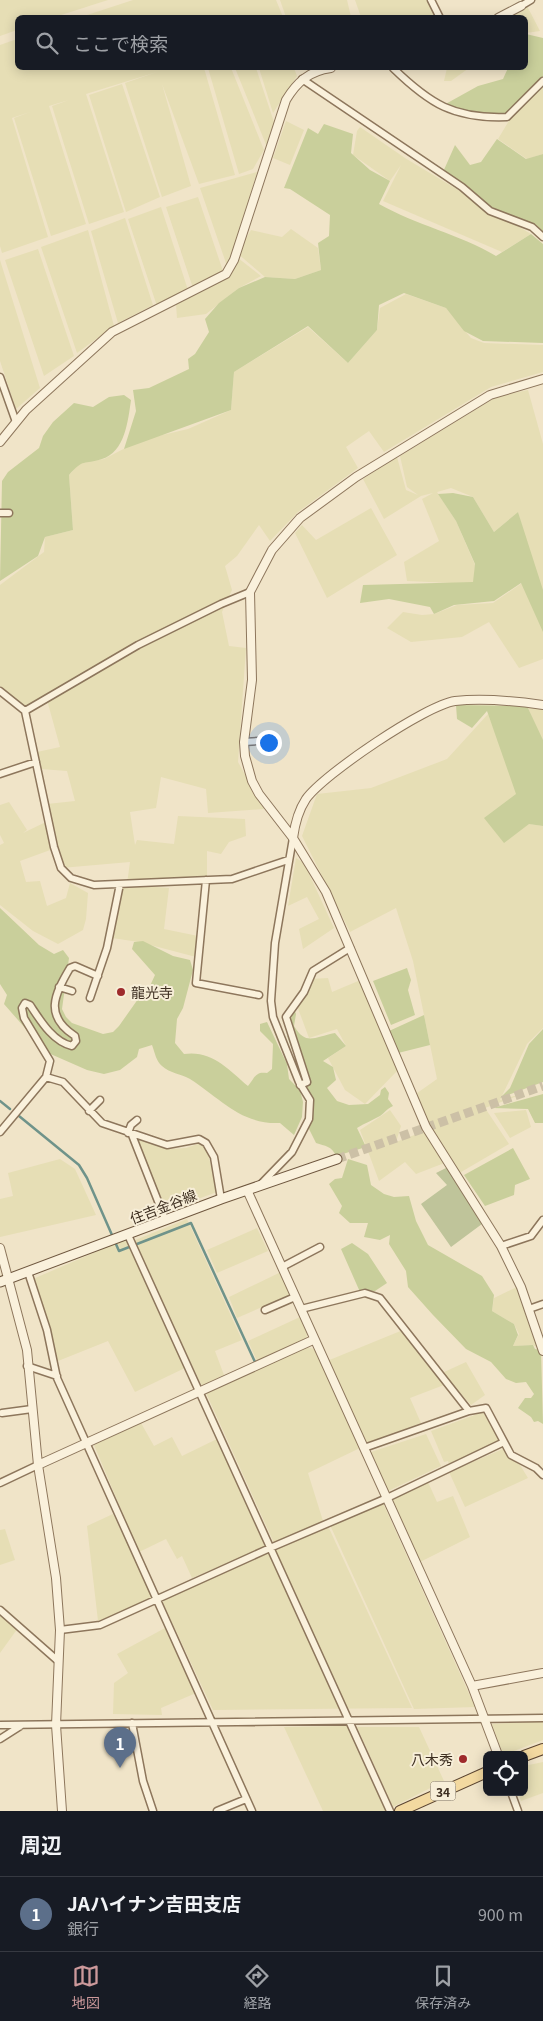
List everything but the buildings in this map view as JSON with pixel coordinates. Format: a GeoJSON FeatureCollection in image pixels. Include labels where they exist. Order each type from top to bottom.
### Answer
{"type":"FeatureCollection","features":[{"type":"Feature","properties":{"kind":"main road","name":"住吉金谷線"},"geometry":{"type":"LineString","coordinates":[[4,1280],[114,1240],[130,1238],[165,1219],[337,1159]]}},
{"type":"Feature","properties":{"kind":"main road"},"geometry":{"type":"LineString","coordinates":[[528,1755],[543,1749]]}},
{"type":"Feature","properties":{"kind":"main road","name":"34"},"geometry":{"type":"LineString","coordinates":[[400,1811],[483,1774]]}},
{"type":"Feature","properties":{"kind":"street"},"geometry":{"type":"LineString","coordinates":[[432,0],[439,15]]}},
{"type":"Feature","properties":{"kind":"street"},"geometry":{"type":"LineString","coordinates":[[504,15],[531,0]]}},
{"type":"Feature","properties":{"kind":"street"},"geometry":{"type":"LineString","coordinates":[[0,442],[42,395],[112,332],[226,274],[234,260],[286,100],[302,79],[316,70]]}},
{"type":"Feature","properties":{"kind":"street"},"geometry":{"type":"LineString","coordinates":[[395,70],[420,94],[446,108],[485,118],[507,118],[543,81]]}},
{"type":"Feature","properties":{"kind":"street"},"geometry":{"type":"LineString","coordinates":[[302,79],[462,187],[490,211],[532,227],[543,236]]}},
{"type":"Feature","properties":{"kind":"street"},"geometry":{"type":"LineString","coordinates":[[0,377],[16,422]]}},
{"type":"Feature","properties":{"kind":"street"},"geometry":{"type":"LineString","coordinates":[[543,379],[490,396],[356,477],[300,518],[272,550],[250,592],[252,680],[244,742],[252,781],[259,794],[293,838],[326,892],[426,1127],[501,1246],[529,1309],[543,1351]]}},
{"type":"Feature","properties":{"kind":"street"},"geometry":{"type":"LineString","coordinates":[[0,513],[9,514]]}},
{"type":"Feature","properties":{"kind":"street"},"geometry":{"type":"LineString","coordinates":[[25,712],[138,646],[221,604],[250,592]]}},
{"type":"Feature","properties":{"kind":"street"},"geometry":{"type":"LineString","coordinates":[[0,691],[25,712],[54,847],[61,868],[71,878],[94,885],[232,879],[288,860]]}},
{"type":"Feature","properties":{"kind":"street"},"geometry":{"type":"LineString","coordinates":[[260,1185],[292,1152],[309,1119],[310,1100],[300,1085],[273,1017],[271,1001],[275,943],[295,819],[306,799],[316,788],[368,748],[436,707],[454,701],[512,701],[543,705]]}},
{"type":"Feature","properties":{"kind":"street"},"geometry":{"type":"LineString","coordinates":[[244,742],[273,740]]}},
{"type":"Feature","properties":{"kind":"street"},"geometry":{"type":"LineString","coordinates":[[0,774],[36,762]]}},
{"type":"Feature","properties":{"kind":"street"},"geometry":{"type":"LineString","coordinates":[[206,880],[196,984],[259,995]]}},
{"type":"Feature","properties":{"kind":"street"},"geometry":{"type":"LineString","coordinates":[[90,998],[107,948],[120,884]]}},
{"type":"Feature","properties":{"kind":"street"},"geometry":{"type":"LineString","coordinates":[[300,1085],[307,1082],[286,1016],[304,992],[313,972],[350,948]]}},
{"type":"Feature","properties":{"kind":"street"},"geometry":{"type":"LineString","coordinates":[[0,1132],[46,1078],[50,1061],[24,1018],[22,1008],[25,1003],[30,1005],[43,1025],[63,1044],[72,1046],[76,1041],[75,1036],[62,1028],[54,1012],[59,987],[70,968],[75,966],[98,976]]}},
{"type":"Feature","properties":{"kind":"street"},"geometry":{"type":"LineString","coordinates":[[59,987],[72,991]]}},
{"type":"Feature","properties":{"kind":"street"},"geometry":{"type":"LineString","coordinates":[[46,1078],[63,1082],[102,1123],[167,1145],[199,1139],[206,1143],[214,1157],[221,1199]]}},
{"type":"Feature","properties":{"kind":"street"},"geometry":{"type":"LineString","coordinates":[[89,1111],[100,1100]]}},
{"type":"Feature","properties":{"kind":"street"},"geometry":{"type":"LineString","coordinates":[[137,1120],[131,1124],[130,1134],[165,1219]]}},
{"type":"Feature","properties":{"kind":"street"},"geometry":{"type":"LineString","coordinates":[[247,1190],[301,1309],[313,1340],[472,1686],[496,1751]]}},
{"type":"Feature","properties":{"kind":"street"},"geometry":{"type":"LineString","coordinates":[[501,1246],[531,1236],[543,1220]]}},
{"type":"Feature","properties":{"kind":"street"},"geometry":{"type":"LineString","coordinates":[[130,1238],[390,1811]]}},
{"type":"Feature","properties":{"kind":"street"},"geometry":{"type":"LineString","coordinates":[[282,1267],[320,1246]]}},
{"type":"Feature","properties":{"kind":"street"},"geometry":{"type":"LineString","coordinates":[[0,1248],[4,1280],[27,1350],[27,1366],[38,1465],[56,1578],[60,1630],[56,1725],[62,1811]]}},
{"type":"Feature","properties":{"kind":"street"},"geometry":{"type":"LineString","coordinates":[[28,1272],[47,1330],[57,1376],[252,1811]]}},
{"type":"Feature","properties":{"kind":"street"},"geometry":{"type":"LineString","coordinates":[[301,1309],[365,1293],[380,1298],[469,1411]]}},
{"type":"Feature","properties":{"kind":"street"},"geometry":{"type":"LineString","coordinates":[[265,1310],[295,1297]]}},
{"type":"Feature","properties":{"kind":"street"},"geometry":{"type":"LineString","coordinates":[[529,1309],[543,1304]]}},
{"type":"Feature","properties":{"kind":"street"},"geometry":{"type":"LineString","coordinates":[[0,1483],[86,1442],[313,1340]]}},
{"type":"Feature","properties":{"kind":"street"},"geometry":{"type":"LineString","coordinates":[[27,1366],[57,1376]]}},
{"type":"Feature","properties":{"kind":"street"},"geometry":{"type":"LineString","coordinates":[[364,1448],[469,1411],[486,1408],[511,1455],[536,1468],[543,1475]]}},
{"type":"Feature","properties":{"kind":"street"},"geometry":{"type":"LineString","coordinates":[[2,1413],[32,1409]]}},
{"type":"Feature","properties":{"kind":"street"},"geometry":{"type":"LineString","coordinates":[[60,1630],[100,1625],[270,1548],[387,1498],[504,1442]]}},
{"type":"Feature","properties":{"kind":"street"},"geometry":{"type":"LineString","coordinates":[[0,1610],[58,1661]]}},
{"type":"Feature","properties":{"kind":"street"},"geometry":{"type":"LineString","coordinates":[[472,1686],[543,1673]]}},
{"type":"Feature","properties":{"kind":"street"},"geometry":{"type":"LineString","coordinates":[[0,1725],[543,1718]]}},
{"type":"Feature","properties":{"kind":"street"},"geometry":{"type":"LineString","coordinates":[[132,1723],[143,1781],[153,1811]]}},
{"type":"Feature","properties":{"kind":"street"},"geometry":{"type":"LineString","coordinates":[[0,1739],[22,1725]]}},
{"type":"Feature","properties":{"kind":"street"},"geometry":{"type":"LineString","coordinates":[[512,1796],[518,1811]]}},
{"type":"Feature","properties":{"kind":"street"},"geometry":{"type":"LineString","coordinates":[[217,1811],[246,1799]]}},
{"type":"Feature","properties":{"kind":"shaded area"},"geometry":{"type":"Polygon","coordinates":[[[0,0],[108,0],[61,15],[15,15],[15,31],[0,36],[0,0]]]}},
{"type":"Feature","properties":{"kind":"shaded area"},"geometry":{"type":"Polygon","coordinates":[[[133,0],[276,0],[282,15],[87,15],[133,0]]]}},
{"type":"Feature","properties":{"kind":"shaded area"},"geometry":{"type":"Polygon","coordinates":[[[280,0],[347,0],[351,15],[285,15],[280,0]]]}},
{"type":"Feature","properties":{"kind":"shaded area"},"geometry":{"type":"Polygon","coordinates":[[[355,0],[430,0],[437,15],[360,15],[355,0]]]}},
{"type":"Feature","properties":{"kind":"shaded area"},"geometry":{"type":"Polygon","coordinates":[[[527,6],[540,31],[528,33],[528,15],[512,15],[527,6]]]}},
{"type":"Feature","properties":{"kind":"shaded area"},"geometry":{"type":"Polygon","coordinates":[[[15,40],[15,70],[205,70],[235,175],[199,184],[162,84],[191,186],[162,197],[125,83],[157,72],[86,94],[124,212],[89,224],[52,106],[69,100],[49,106],[86,224],[51,236],[14,118],[30,112],[12,118],[48,237],[2,253],[0,246],[0,45],[15,40]]]}},
{"type":"Feature","properties":{"kind":"shaded area"},"geometry":{"type":"Polygon","coordinates":[[[209,70],[232,70],[264,150],[253,169],[239,174],[209,70]]]}},
{"type":"Feature","properties":{"kind":"shaded area"},"geometry":{"type":"Polygon","coordinates":[[[236,70],[257,70],[275,125],[267,147],[236,70]]]}},
{"type":"Feature","properties":{"kind":"shaded area"},"geometry":{"type":"Polygon","coordinates":[[[260,70],[295,70],[297,76],[273,113],[260,70]]]}},
{"type":"Feature","properties":{"kind":"shaded area"},"geometry":{"type":"Polygon","coordinates":[[[447,70],[466,70],[451,81],[444,81],[447,70]]]}},
{"type":"Feature","properties":{"kind":"shaded area"},"geometry":{"type":"Polygon","coordinates":[[[543,82],[543,154],[527,159],[498,139],[522,99],[543,82]]]}},
{"type":"Feature","properties":{"kind":"shaded area"},"geometry":{"type":"Polygon","coordinates":[[[122,84],[160,197],[126,212],[89,95],[122,84]]]}},
{"type":"Feature","properties":{"kind":"shaded area"},"geometry":{"type":"Polygon","coordinates":[[[286,121],[304,130],[290,165],[273,158],[286,121]]]}},
{"type":"Feature","properties":{"kind":"shaded area"},"geometry":{"type":"Polygon","coordinates":[[[360,127],[405,158],[531,234],[502,252],[383,201],[401,165],[390,181],[353,155],[357,131],[360,127]]]}},
{"type":"Feature","properties":{"kind":"shaded area"},"geometry":{"type":"Polygon","coordinates":[[[257,172],[233,258],[227,266],[200,188],[257,172]]]}},
{"type":"Feature","properties":{"kind":"shaded area"},"geometry":{"type":"Polygon","coordinates":[[[198,197],[223,271],[193,288],[166,207],[198,197]]]}},
{"type":"Feature","properties":{"kind":"shaded area"},"geometry":{"type":"Polygon","coordinates":[[[161,207],[188,290],[157,306],[128,219],[161,207]]]}},
{"type":"Feature","properties":{"kind":"shaded area"},"geometry":{"type":"Polygon","coordinates":[[[125,218],[153,305],[118,323],[91,231],[125,218]]]}},
{"type":"Feature","properties":{"kind":"shaded area"},"geometry":{"type":"Polygon","coordinates":[[[291,229],[318,248],[321,270],[295,279],[265,277],[237,253],[251,230],[282,237],[291,229]]]}},
{"type":"Feature","properties":{"kind":"shaded area"},"geometry":{"type":"Polygon","coordinates":[[[88,230],[114,326],[77,353],[41,247],[88,230]]]}},
{"type":"Feature","properties":{"kind":"shaded area"},"geometry":{"type":"Polygon","coordinates":[[[38,249],[74,356],[44,376],[5,260],[38,249]]]}},
{"type":"Feature","properties":{"kind":"shaded area"},"geometry":{"type":"Polygon","coordinates":[[[238,258],[261,276],[239,288],[206,314],[177,318],[176,304],[217,283],[238,258]]]}},
{"type":"Feature","properties":{"kind":"shaded area"},"geometry":{"type":"Polygon","coordinates":[[[0,260],[40,388],[16,409],[0,361],[0,260]]]}},
{"type":"Feature","properties":{"kind":"shaded area"},"geometry":{"type":"Polygon","coordinates":[[[406,294],[446,308],[471,338],[484,343],[543,345],[543,372],[491,387],[384,452],[369,431],[346,447],[358,468],[298,512],[270,541],[259,525],[237,556],[225,566],[232,590],[222,612],[229,646],[246,648],[238,762],[264,809],[208,813],[206,789],[161,777],[156,808],[130,812],[135,845],[137,840],[174,844],[178,816],[245,819],[246,836],[229,842],[221,854],[207,851],[207,878],[127,884],[130,862],[61,868],[53,849],[20,861],[26,882],[40,881],[47,906],[66,898],[70,883],[88,893],[83,930],[58,944],[33,931],[0,905],[0,845],[4,843],[0,835],[0,805],[9,802],[27,830],[23,833],[48,821],[47,804],[75,801],[67,771],[41,769],[37,752],[60,747],[47,700],[28,710],[0,686],[0,585],[44,552],[45,537],[73,530],[69,475],[80,463],[104,459],[141,440],[188,429],[231,410],[234,372],[308,327],[348,363],[377,330],[380,308],[406,294]]]}},
{"type":"Feature","properties":{"kind":"shaded area"},"geometry":{"type":"Polygon","coordinates":[[[528,390],[543,444],[543,601],[518,512],[494,532],[473,497],[451,488],[437,492],[456,521],[475,565],[474,584],[407,581],[404,562],[439,541],[422,499],[433,493],[421,496],[384,519],[363,479],[397,457],[406,490],[418,495],[407,487],[400,456],[498,396],[528,390]]]}},
{"type":"Feature","properties":{"kind":"shaded area"},"geometry":{"type":"Polygon","coordinates":[[[371,508],[397,555],[327,598],[295,533],[302,525],[316,540],[371,508]]]}},
{"type":"Feature","properties":{"kind":"shaded area"},"geometry":{"type":"Polygon","coordinates":[[[522,583],[543,628],[543,659],[519,668],[489,622],[462,637],[411,642],[387,628],[403,612],[422,615],[434,614],[457,605],[493,603],[522,583]]]}},
{"type":"Feature","properties":{"kind":"shaded area"},"geometry":{"type":"Polygon","coordinates":[[[527,706],[543,709],[543,740],[541,739],[527,706]]]}},
{"type":"Feature","properties":{"kind":"shaded area"},"geometry":{"type":"Polygon","coordinates":[[[488,714],[530,824],[543,826],[543,1028],[527,1044],[500,1100],[525,1093],[485,1108],[509,1144],[456,1175],[413,1096],[437,1079],[413,961],[396,908],[350,932],[302,836],[317,794],[371,788],[447,759],[488,714]]]}},
{"type":"Feature","properties":{"kind":"shaded area"},"geometry":{"type":"Polygon","coordinates":[[[296,858],[304,863],[334,928],[303,949],[299,929],[319,919],[307,897],[288,906],[296,858]]]}},
{"type":"Feature","properties":{"kind":"shaded area"},"geometry":{"type":"Polygon","coordinates":[[[117,884],[169,888],[164,929],[198,936],[196,957],[139,942],[112,938],[117,884]]]}},
{"type":"Feature","properties":{"kind":"shaded area"},"geometry":{"type":"Polygon","coordinates":[[[328,978],[332,992],[363,979],[398,1070],[365,1104],[345,1090],[328,1058],[346,1046],[337,1029],[309,1038],[296,1003],[310,979],[328,978]]]}},
{"type":"Feature","properties":{"kind":"shaded area"},"geometry":{"type":"Polygon","coordinates":[[[390,1110],[401,1126],[396,1142],[425,1131],[447,1162],[416,1174],[405,1162],[379,1181],[360,1130],[390,1110]]]}},
{"type":"Feature","properties":{"kind":"shaded area"},"geometry":{"type":"Polygon","coordinates":[[[526,1110],[531,1127],[510,1138],[494,1113],[526,1110]]]}},
{"type":"Feature","properties":{"kind":"shaded area"},"geometry":{"type":"Polygon","coordinates":[[[136,1139],[169,1149],[186,1148],[201,1143],[207,1149],[217,1192],[165,1211],[136,1139]]]}},
{"type":"Feature","properties":{"kind":"shaded area"},"geometry":{"type":"Polygon","coordinates":[[[60,1159],[75,1169],[96,1215],[0,1237],[0,1199],[13,1196],[8,1173],[60,1159]]]}},
{"type":"Feature","properties":{"kind":"shaded area"},"geometry":{"type":"Polygon","coordinates":[[[187,1219],[242,1340],[215,1351],[224,1375],[202,1386],[133,1241],[187,1219]]]}},
{"type":"Feature","properties":{"kind":"shaded area"},"geometry":{"type":"Polygon","coordinates":[[[257,1228],[268,1251],[217,1273],[207,1250],[257,1228]]]}},
{"type":"Feature","properties":{"kind":"shaded area"},"geometry":{"type":"Polygon","coordinates":[[[128,1238],[187,1367],[135,1392],[108,1341],[58,1361],[46,1314],[33,1279],[128,1238]]]}},
{"type":"Feature","properties":{"kind":"shaded area"},"geometry":{"type":"Polygon","coordinates":[[[281,1272],[290,1295],[237,1318],[229,1297],[281,1272]]]}},
{"type":"Feature","properties":{"kind":"shaded area"},"geometry":{"type":"Polygon","coordinates":[[[519,1286],[541,1350],[533,1345],[513,1346],[519,1334],[514,1324],[492,1311],[494,1298],[519,1286]]]}},
{"type":"Feature","properties":{"kind":"shaded area"},"geometry":{"type":"Polygon","coordinates":[[[300,1317],[307,1334],[306,1340],[257,1361],[248,1341],[300,1317]]]}},
{"type":"Feature","properties":{"kind":"shaded area"},"geometry":{"type":"Polygon","coordinates":[[[403,1330],[444,1385],[410,1398],[421,1423],[365,1445],[327,1361],[403,1330]]]}},
{"type":"Feature","properties":{"kind":"shaded area"},"geometry":{"type":"Polygon","coordinates":[[[307,1347],[314,1349],[360,1448],[308,1473],[323,1521],[274,1543],[206,1393],[307,1347]]]}},
{"type":"Feature","properties":{"kind":"shaded area"},"geometry":{"type":"Polygon","coordinates":[[[466,1362],[485,1395],[471,1405],[442,1373],[466,1362]]]}},
{"type":"Feature","properties":{"kind":"shaded area"},"geometry":{"type":"Polygon","coordinates":[[[483,1412],[499,1440],[449,1464],[448,1461],[444,1462],[431,1431],[483,1412]]]}},
{"type":"Feature","properties":{"kind":"shaded area"},"geometry":{"type":"Polygon","coordinates":[[[141,1423],[154,1446],[172,1437],[182,1456],[217,1439],[265,1547],[192,1578],[182,1556],[177,1559],[166,1539],[139,1552],[94,1445],[141,1423]]]}},
{"type":"Feature","properties":{"kind":"shaded area"},"geometry":{"type":"Polygon","coordinates":[[[426,1434],[441,1466],[388,1491],[371,1452],[426,1434]]]}},
{"type":"Feature","properties":{"kind":"shaded area"},"geometry":{"type":"Polygon","coordinates":[[[503,1449],[507,1456],[520,1465],[528,1478],[465,1507],[449,1472],[503,1449]]]}},
{"type":"Feature","properties":{"kind":"shaded area"},"geometry":{"type":"Polygon","coordinates":[[[428,1482],[437,1502],[453,1496],[470,1537],[420,1562],[391,1500],[428,1482]]]}},
{"type":"Feature","properties":{"kind":"shaded area"},"geometry":{"type":"Polygon","coordinates":[[[383,1503],[475,1707],[414,1709],[330,1525],[383,1503]]]}},
{"type":"Feature","properties":{"kind":"shaded area"},"geometry":{"type":"Polygon","coordinates":[[[113,1514],[154,1599],[98,1621],[87,1526],[113,1514]]]}},
{"type":"Feature","properties":{"kind":"shaded area"},"geometry":{"type":"Polygon","coordinates":[[[328,1526],[412,1708],[213,1710],[163,1603],[164,1600],[328,1526]]]}},
{"type":"Feature","properties":{"kind":"shaded area"},"geometry":{"type":"Polygon","coordinates":[[[5,1529],[15,1560],[0,1565],[0,1530],[5,1529]]]}},
{"type":"Feature","properties":{"kind":"shaded area"},"geometry":{"type":"Polygon","coordinates":[[[0,1607],[18,1628],[0,1653],[0,1607]]]}},
{"type":"Feature","properties":{"kind":"shaded area"},"geometry":{"type":"Polygon","coordinates":[[[165,1628],[196,1693],[161,1708],[162,1715],[113,1714],[114,1683],[128,1673],[117,1654],[165,1628]]]}},
{"type":"Feature","properties":{"kind":"shaded area"},"geometry":{"type":"Polygon","coordinates":[[[543,1721],[543,1740],[514,1751],[502,1751],[492,1724],[543,1721]]]}},
{"type":"Feature","properties":{"kind":"shaded area"},"geometry":{"type":"Polygon","coordinates":[[[348,1726],[386,1811],[323,1811],[284,1727],[348,1726]]]}},
{"type":"Feature","properties":{"kind":"shaded area"},"geometry":{"type":"Polygon","coordinates":[[[357,1727],[419,1727],[444,1781],[393,1807],[357,1727]]]}},
{"type":"Feature","properties":{"kind":"shaded area"},"geometry":{"type":"Polygon","coordinates":[[[543,1762],[543,1793],[521,1801],[519,1796],[528,1796],[528,1765],[543,1762]]]}},
{"type":"Feature","properties":{"kind":"green space"},"geometry":{"type":"Polygon","coordinates":[[[528,34],[543,38],[543,84],[506,117],[488,117],[442,106],[478,86],[503,79],[507,70],[528,70],[528,34]]]}},
{"type":"Feature","properties":{"kind":"green space"},"geometry":{"type":"Polygon","coordinates":[[[324,124],[353,134],[351,153],[370,170],[390,181],[379,204],[482,248],[496,256],[531,234],[543,244],[543,343],[483,341],[464,331],[446,308],[404,293],[379,305],[377,330],[348,363],[308,326],[234,372],[231,410],[124,449],[136,411],[133,390],[149,388],[189,369],[188,359],[195,354],[209,332],[205,319],[219,303],[239,288],[265,277],[295,279],[321,270],[318,243],[329,236],[330,215],[290,189],[284,188],[308,128],[318,134],[324,124]]]}},
{"type":"Feature","properties":{"kind":"green space"},"geometry":{"type":"Polygon","coordinates":[[[497,139],[526,159],[543,154],[543,237],[532,227],[490,211],[443,172],[455,145],[470,165],[481,162],[497,139]]]}},
{"type":"Feature","properties":{"kind":"green space"},"geometry":{"type":"Polygon","coordinates":[[[124,395],[131,400],[130,408],[124,435],[116,450],[102,459],[81,464],[69,475],[73,530],[45,537],[38,556],[0,581],[2,481],[8,472],[39,448],[43,436],[53,422],[74,403],[93,407],[109,397],[124,395]]]}},
{"type":"Feature","properties":{"kind":"green space"},"geometry":{"type":"Polygon","coordinates":[[[453,493],[473,497],[494,532],[518,512],[543,590],[543,632],[521,583],[494,601],[454,605],[434,614],[430,607],[389,599],[360,603],[363,585],[473,582],[475,564],[456,521],[438,494],[453,493]]]}},
{"type":"Feature","properties":{"kind":"green space"},"geometry":{"type":"Polygon","coordinates":[[[456,705],[527,706],[543,740],[543,826],[529,824],[504,843],[484,818],[516,794],[487,711],[472,728],[457,719],[456,705]]]}},
{"type":"Feature","properties":{"kind":"green space"},"geometry":{"type":"Polygon","coordinates":[[[0,908],[39,945],[54,954],[63,950],[69,958],[62,1009],[72,1023],[103,1034],[113,1032],[119,1026],[143,992],[149,988],[155,975],[132,949],[134,942],[143,941],[173,956],[190,960],[193,970],[183,1008],[177,1019],[175,1043],[184,1054],[203,1055],[219,1062],[248,1086],[258,1074],[267,1073],[272,1069],[273,1044],[260,1031],[260,1024],[267,1022],[287,1064],[289,1079],[300,1090],[303,1102],[302,1117],[294,1135],[280,1123],[254,1120],[242,1115],[190,1079],[165,1068],[158,1062],[152,1045],[139,1049],[137,1057],[120,1070],[104,1074],[87,1070],[46,1052],[4,1004],[7,995],[0,984],[0,908]]]}},
{"type":"Feature","properties":{"kind":"green space"},"geometry":{"type":"Polygon","coordinates":[[[407,968],[411,980],[408,990],[415,1015],[391,1025],[373,981],[407,968]]]}},
{"type":"Feature","properties":{"kind":"green space"},"geometry":{"type":"Polygon","coordinates":[[[294,1009],[296,1014],[294,1026],[303,1036],[316,1038],[335,1033],[346,1046],[323,1061],[333,1067],[336,1080],[327,1088],[337,1101],[349,1105],[368,1104],[380,1095],[381,1090],[385,1087],[389,1093],[388,1099],[393,1106],[380,1116],[357,1128],[366,1147],[336,1156],[330,1148],[316,1143],[306,1123],[304,1080],[287,1036],[291,1037],[290,1022],[294,1009]]]}},
{"type":"Feature","properties":{"kind":"green space"},"geometry":{"type":"Polygon","coordinates":[[[424,1015],[430,1045],[398,1053],[389,1031],[424,1015]]]}},
{"type":"Feature","properties":{"kind":"green space"},"geometry":{"type":"Polygon","coordinates":[[[543,1029],[543,1082],[500,1098],[510,1088],[529,1044],[543,1029]]]}},
{"type":"Feature","properties":{"kind":"green space"},"geometry":{"type":"Polygon","coordinates":[[[543,1094],[543,1123],[535,1123],[528,1109],[493,1108],[543,1094]]]}},
{"type":"Feature","properties":{"kind":"green space"},"geometry":{"type":"Polygon","coordinates":[[[513,1148],[530,1179],[515,1185],[514,1195],[485,1206],[464,1175],[513,1148]]]}},
{"type":"Feature","properties":{"kind":"green space"},"geometry":{"type":"Polygon","coordinates":[[[348,1159],[367,1165],[371,1185],[384,1194],[394,1197],[409,1196],[416,1221],[428,1245],[482,1276],[494,1295],[492,1311],[514,1324],[518,1335],[513,1346],[533,1345],[535,1349],[541,1350],[543,1424],[538,1421],[534,1422],[531,1417],[518,1408],[525,1398],[531,1398],[534,1394],[526,1382],[516,1383],[506,1379],[491,1362],[466,1349],[408,1287],[406,1271],[389,1244],[390,1235],[380,1240],[364,1237],[368,1223],[350,1223],[339,1213],[342,1206],[329,1184],[335,1179],[342,1178],[348,1159]]]}},
{"type":"Feature","properties":{"kind":"green space"},"geometry":{"type":"Polygon","coordinates":[[[448,1167],[486,1221],[451,1247],[421,1204],[447,1185],[436,1173],[448,1167]]]}},
{"type":"Feature","properties":{"kind":"green space"},"geometry":{"type":"Polygon","coordinates":[[[352,1243],[368,1254],[387,1283],[375,1291],[360,1292],[341,1249],[352,1243]]]}},
{"type":"Feature","properties":{"kind":"waterway"},"geometry":{"type":"LineString","coordinates":[[0,1101],[10,1109]]}},
{"type":"Feature","properties":{"kind":"waterway"},"geometry":{"type":"LineString","coordinates":[[19,1116],[79,1165],[87,1178],[119,1251],[191,1223],[255,1362]]}},
{"type":"Feature","properties":{"kind":"tunnel"},"geometry":{"type":"LineString","coordinates":[[337,1159],[543,1086]]}},
{"type":"Feature","properties":{"kind":"place","name":"龍光寺"},"geometry":{"type":"Point","coordinates":[121,992]}},
{"type":"Feature","properties":{"kind":"place","name":"八木秀"},"geometry":{"type":"Point","coordinates":[463,1759]}},
{"type":"Feature","properties":{"kind":"place","name":"JAハイナン吉田支店"},"geometry":{"type":"Point","coordinates":[120,1768]}}]}
